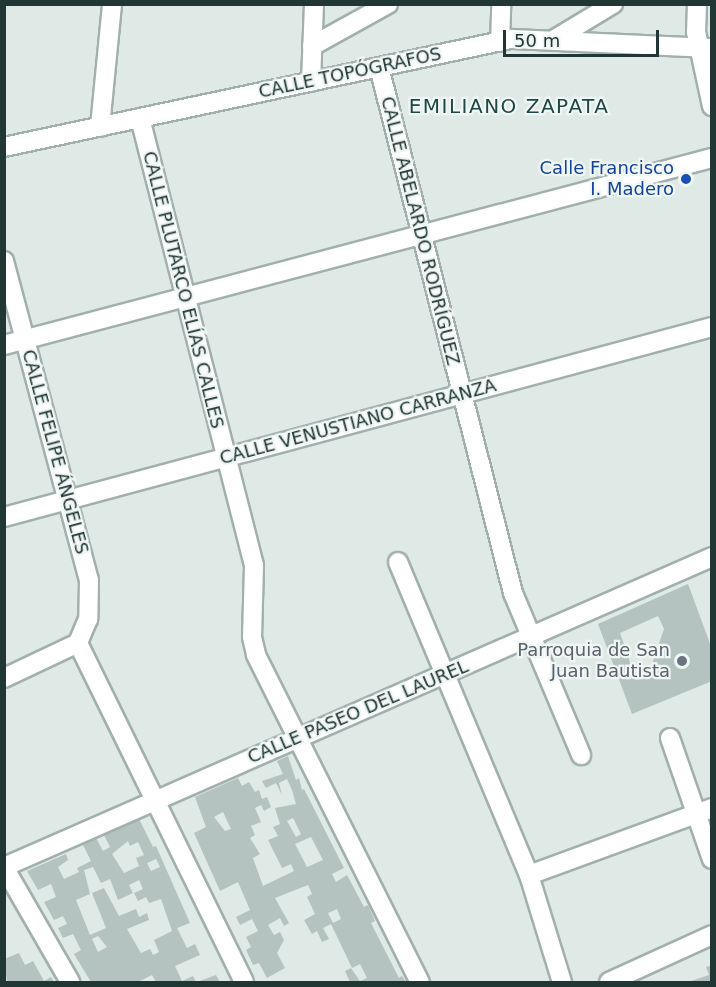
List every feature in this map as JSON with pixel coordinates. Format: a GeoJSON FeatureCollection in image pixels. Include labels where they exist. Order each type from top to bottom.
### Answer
{"type":"FeatureCollection","features":[{"type":"Feature","properties":{"kind":"street"},"geometry":{"type":"LineString","coordinates":[[100,127],[112,4]]}},
{"type":"Feature","properties":{"kind":"street"},"geometry":{"type":"LineString","coordinates":[[311,82],[314,4]]}},
{"type":"Feature","properties":{"kind":"street"},"geometry":{"type":"LineString","coordinates":[[312,46],[388,4]]}},
{"type":"Feature","properties":{"kind":"street"},"geometry":{"type":"LineString","coordinates":[[500,42],[501,4]]}},
{"type":"Feature","properties":{"kind":"street"},"geometry":{"type":"LineString","coordinates":[[555,39],[613,4]]}},
{"type":"Feature","properties":{"kind":"street"},"geometry":{"type":"LineString","coordinates":[[697,4],[706,49],[711,106]]}},
{"type":"Feature","properties":{"kind":"street","name":"CALLE TOPÓGRAFOS"},"geometry":{"type":"LineString","coordinates":[[4,147],[500,42],[555,39],[706,49]]}},
{"type":"Feature","properties":{"kind":"street","name":"CALLE ABELARDO RODRÍGUEZ"},"geometry":{"type":"LineString","coordinates":[[379,67],[513,593],[581,755]]}},
{"type":"Feature","properties":{"kind":"street","name":"CALLE PLUTARCO ELÍAS CALLES"},"geometry":{"type":"LineString","coordinates":[[140,118],[254,566],[252,637],[256,655],[420,982]]}},
{"type":"Feature","properties":{"kind":"street"},"geometry":{"type":"LineString","coordinates":[[4,345],[711,158]]}},
{"type":"Feature","properties":{"kind":"street","name":"CALLE FELIPE ÁNGELES"},"geometry":{"type":"LineString","coordinates":[[4,261],[89,580],[88,619],[78,643]]}},
{"type":"Feature","properties":{"kind":"street","name":"CALLE VENUSTIANO CARRANZA"},"geometry":{"type":"LineString","coordinates":[[4,517],[711,327]]}},
{"type":"Feature","properties":{"kind":"street","name":"CALLE PASEO DEL LAUREL"},"geometry":{"type":"LineString","coordinates":[[4,867],[296,737],[711,557]]}},
{"type":"Feature","properties":{"kind":"street"},"geometry":{"type":"LineString","coordinates":[[398,562],[529,875],[562,982]]}},
{"type":"Feature","properties":{"kind":"street"},"geometry":{"type":"LineString","coordinates":[[4,678],[78,643],[244,982]]}},
{"type":"Feature","properties":{"kind":"street"},"geometry":{"type":"LineString","coordinates":[[670,738],[705,810],[711,859]]}},
{"type":"Feature","properties":{"kind":"street"},"geometry":{"type":"LineString","coordinates":[[529,875],[705,810]]}},
{"type":"Feature","properties":{"kind":"street"},"geometry":{"type":"LineString","coordinates":[[4,867],[70,982]]}},
{"type":"Feature","properties":{"kind":"street"},"geometry":{"type":"LineString","coordinates":[[609,982],[711,934]]}},
{"type":"Feature","properties":{"kind":"building","name":"Parroquia de San Juan Bautista"},"geometry":{"type":"Polygon","coordinates":[[[688,584],[712,649],[712,681],[632,714],[598,624],[688,584]],[[658,616],[620,633],[636,680],[649,673],[664,629],[658,616]]]}},
{"type":"Feature","properties":{"kind":"building"},"geometry":{"type":"Polygon","coordinates":[[[288,756],[296,780],[299,778],[302,790],[304,789],[344,868],[332,874],[336,882],[347,875],[364,907],[368,905],[375,921],[371,923],[399,978],[402,976],[406,982],[350,982],[345,971],[351,968],[360,981],[367,978],[360,964],[352,968],[331,924],[323,928],[329,939],[322,942],[317,931],[312,934],[304,920],[315,914],[307,897],[312,894],[308,885],[275,898],[289,923],[284,926],[280,918],[268,925],[274,935],[280,932],[284,940],[277,953],[285,968],[267,978],[259,963],[253,965],[246,950],[251,947],[246,937],[258,931],[252,919],[240,925],[236,917],[250,910],[238,882],[220,891],[194,833],[206,827],[195,797],[238,778],[242,786],[249,782],[255,792],[259,790],[262,799],[267,797],[271,807],[264,811],[261,805],[255,808],[261,822],[251,826],[255,835],[250,838],[260,854],[253,858],[263,886],[294,871],[291,864],[282,868],[268,840],[278,836],[273,827],[280,824],[275,808],[296,804],[287,779],[279,783],[282,795],[276,783],[266,788],[262,781],[283,774],[277,761],[288,756]],[[223,812],[214,817],[225,831],[231,829],[223,812]],[[293,818],[287,821],[296,837],[301,834],[293,818]],[[311,837],[295,844],[307,867],[323,860],[311,837]],[[337,909],[328,913],[333,923],[341,919],[337,909]]]}},
{"type":"Feature","properties":{"kind":"building"},"geometry":{"type":"Polygon","coordinates":[[[139,819],[153,847],[156,846],[190,923],[177,928],[187,948],[195,944],[200,955],[175,966],[182,981],[193,976],[196,982],[156,982],[152,975],[138,982],[91,982],[74,954],[81,950],[73,934],[63,938],[58,928],[67,924],[63,916],[54,920],[44,902],[56,897],[51,884],[38,890],[27,871],[66,854],[68,860],[58,867],[64,879],[79,872],[77,868],[91,861],[83,845],[96,838],[103,851],[110,847],[104,835],[139,819]],[[128,841],[112,854],[124,873],[139,866],[136,858],[144,855],[138,842],[130,846],[128,841]],[[156,859],[147,863],[151,871],[160,867],[156,859]],[[93,867],[84,870],[90,894],[76,900],[90,935],[106,928],[92,893],[104,888],[119,916],[136,909],[139,917],[147,913],[149,920],[127,929],[141,953],[150,949],[153,955],[159,952],[154,940],[172,931],[161,899],[149,903],[146,897],[138,901],[134,893],[143,889],[139,880],[129,885],[133,893],[118,900],[110,879],[101,883],[93,867]],[[98,936],[92,939],[98,952],[107,947],[98,936]]]}},
{"type":"Feature","properties":{"kind":"building"},"geometry":{"type":"Polygon","coordinates":[[[19,953],[25,965],[33,961],[44,981],[51,977],[54,982],[7,982],[4,959],[19,953]]]}},
{"type":"Feature","properties":{"kind":"building"},"geometry":{"type":"Polygon","coordinates":[[[712,965],[712,982],[688,982],[709,975],[706,967],[712,965]]]}},
{"type":"Feature","properties":{"kind":"building"},"geometry":{"type":"Polygon","coordinates":[[[216,975],[220,982],[197,982],[216,975]]]}},
{"type":"Feature","properties":{"kind":"place","name":"Calle Francisco I. Madero"},"geometry":{"type":"Point","coordinates":[686,179]}},
{"type":"Feature","properties":{"kind":"place","name":"Parroquia de San Juan Bautista"},"geometry":{"type":"Point","coordinates":[682,661]}},
{"type":"Feature","properties":{"kind":"district","name":"EMILIANO ZAPATA"},"geometry":{"type":"Point","coordinates":[509,106]}}]}
